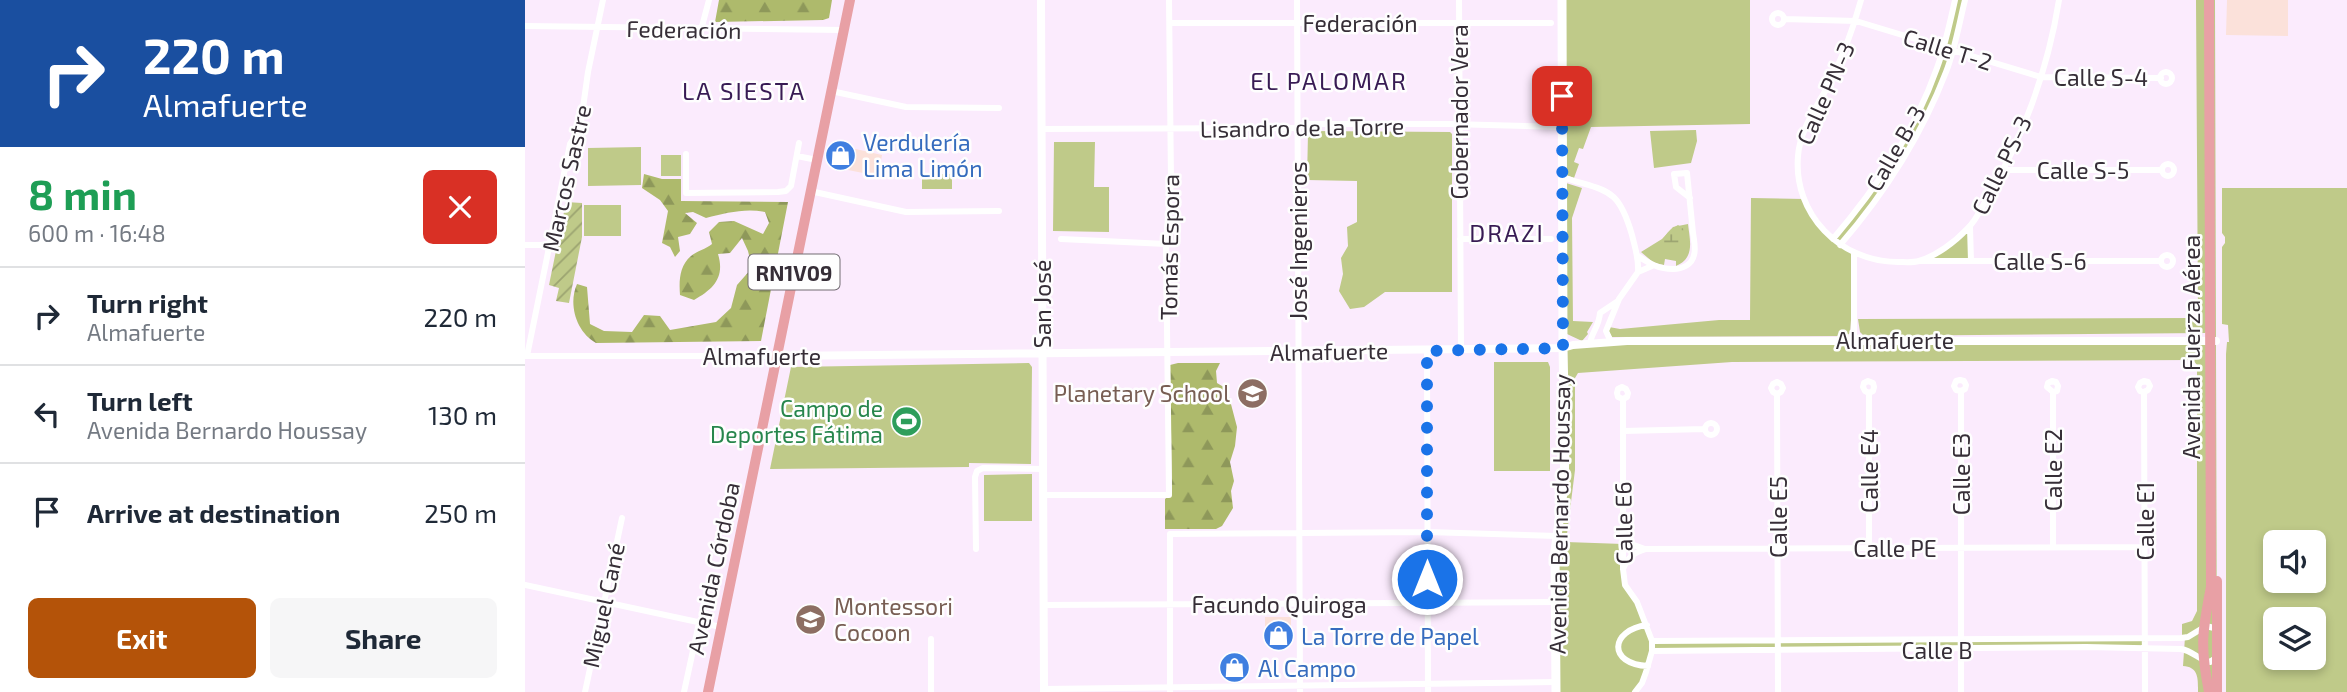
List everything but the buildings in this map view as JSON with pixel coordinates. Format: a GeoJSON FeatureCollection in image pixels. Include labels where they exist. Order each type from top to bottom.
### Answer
{"type":"FeatureCollection","features":[{"type":"Feature","properties":{"kind":"main road","name":"Avenida Córdoba"},"geometry":{"type":"LineString","coordinates":[[708,692],[850,0]]}},
{"type":"Feature","properties":{"kind":"main road","name":"Avenida Bernardo Houssay"},"geometry":{"type":"LineString","coordinates":[[1556,687],[1557,536],[1564,485],[1562,0]]}},
{"type":"Feature","properties":{"kind":"main road","name":"Avenida Fuerza Aérea"},"geometry":{"type":"LineString","coordinates":[[2209,0],[2217,692]]}},
{"type":"Feature","properties":{"kind":"main road","name":"Avenida Fuerza Aérea"},"geometry":{"type":"LineString","coordinates":[[2209,692],[2203,660],[2203,627],[2211,587],[2215,0]]}},
{"type":"Feature","properties":{"kind":"street","name":"Marcos Sastre"},"geometry":{"type":"LineString","coordinates":[[526,356],[570,144],[580,129],[588,72],[603,0]]}},
{"type":"Feature","properties":{"kind":"street"},"geometry":{"type":"LineString","coordinates":[[701,30],[709,0]]}},
{"type":"Feature","properties":{"kind":"street","name":"San José"},"geometry":{"type":"LineString","coordinates":[[1041,0],[1044,690]]}},
{"type":"Feature","properties":{"kind":"street","name":"Tomás Espora"},"geometry":{"type":"LineString","coordinates":[[1043,495],[1169,495],[1166,244],[1171,181],[1169,0]]}},
{"type":"Feature","properties":{"kind":"street","name":"José Ingenieros"},"geometry":{"type":"LineString","coordinates":[[1297,0],[1300,689]]}},
{"type":"Feature","properties":{"kind":"street","name":"Gobernador Vera"},"geometry":{"type":"LineString","coordinates":[[1459,0],[1461,350]]}},
{"type":"Feature","properties":{"kind":"street","name":"Calle PN-3"},"geometry":{"type":"LineString","coordinates":[[1833,239],[1822,230],[1804,199],[1798,177],[1798,156],[1803,133],[1829,83],[1856,20],[1861,0]]}},
{"type":"Feature","properties":{"kind":"street","name":"Calle B-3"},"geometry":{"type":"LineString","coordinates":[[1833,239],[1870,195],[1895,157],[1925,97],[1944,49],[1955,0]]}},
{"type":"Feature","properties":{"kind":"street","name":"Calle B-3"},"geometry":{"type":"LineString","coordinates":[[1843,247],[1902,162],[1929,111],[1953,52],[1965,0]]}},
{"type":"Feature","properties":{"kind":"street","name":"Calle PS-3"},"geometry":{"type":"LineString","coordinates":[[1833,239],[1854,253],[1879,261],[1918,261],[1956,240],[1970,227],[2003,170],[2041,77],[2059,0]]}},
{"type":"Feature","properties":{"kind":"street","name":"Calle T-2"},"geometry":{"type":"LineString","coordinates":[[1784,19],[1856,20],[2041,77]]}},
{"type":"Feature","properties":{"kind":"street","name":"Federación"},"geometry":{"type":"LineString","coordinates":[[1170,23],[1551,23]]}},
{"type":"Feature","properties":{"kind":"street","name":"Federación"},"geometry":{"type":"LineString","coordinates":[[525,26],[843,30]]}},
{"type":"Feature","properties":{"kind":"street","name":"Calle S-4"},"geometry":{"type":"LineString","coordinates":[[2041,77],[2161,78]]}},
{"type":"Feature","properties":{"kind":"street"},"geometry":{"type":"LineString","coordinates":[[831,91],[906,107],[999,108]]}},
{"type":"Feature","properties":{"kind":"street","name":"Lisandro de la Torre"},"geometry":{"type":"LineString","coordinates":[[1042,130],[1297,127],[1309,124],[1562,127]]}},
{"type":"Feature","properties":{"kind":"street"},"geometry":{"type":"LineString","coordinates":[[686,154],[686,193],[786,191],[791,186],[799,143]]}},
{"type":"Feature","properties":{"kind":"street"},"geometry":{"type":"LineString","coordinates":[[797,156],[817,160]]}},
{"type":"Feature","properties":{"kind":"street"},"geometry":{"type":"LineString","coordinates":[[1895,157],[1902,162]]}},
{"type":"Feature","properties":{"kind":"street","name":"Calle S-5"},"geometry":{"type":"LineString","coordinates":[[2003,170],[2162,170]]}},
{"type":"Feature","properties":{"kind":"street"},"geometry":{"type":"LineString","coordinates":[[1563,177],[1597,188],[1613,195],[1619,201],[1638,256],[1638,272]]}},
{"type":"Feature","properties":{"kind":"street"},"geometry":{"type":"LineString","coordinates":[[810,191],[906,212],[999,211]]}},
{"type":"Feature","properties":{"kind":"street"},"geometry":{"type":"LineString","coordinates":[[1638,256],[1653,266],[1675,269],[1684,268],[1694,257],[1690,198]]}},
{"type":"Feature","properties":{"kind":"street"},"geometry":{"type":"LineString","coordinates":[[1970,227],[1971,261]]}},
{"type":"Feature","properties":{"kind":"street"},"geometry":{"type":"LineString","coordinates":[[1061,239],[1166,244]]}},
{"type":"Feature","properties":{"kind":"street"},"geometry":{"type":"LineString","coordinates":[[1460,239],[1551,239]]}},
{"type":"Feature","properties":{"kind":"street"},"geometry":{"type":"LineString","coordinates":[[525,245],[549,245]]}},
{"type":"Feature","properties":{"kind":"street"},"geometry":{"type":"LineString","coordinates":[[1854,253],[1854,341]]}},
{"type":"Feature","properties":{"kind":"street","name":"Calle S-6"},"geometry":{"type":"LineString","coordinates":[[1918,261],[2161,261]]}},
{"type":"Feature","properties":{"kind":"street"},"geometry":{"type":"LineString","coordinates":[[1606,331],[1619,299],[1638,272],[1653,266]]}},
{"type":"Feature","properties":{"kind":"street"},"geometry":{"type":"LineString","coordinates":[[1590,344],[1590,338],[1599,325],[1600,313],[1619,299]]}},
{"type":"Feature","properties":{"kind":"street"},"geometry":{"type":"LineString","coordinates":[[1599,325],[1606,331],[1611,342]]}},
{"type":"Feature","properties":{"kind":"street","name":"Almafuerte"},"geometry":{"type":"LineString","coordinates":[[526,356],[1427,351],[1563,348],[1611,342],[2213,341]]}},
{"type":"Feature","properties":{"kind":"street"},"geometry":{"type":"LineString","coordinates":[[1427,351],[1428,688]]}},
{"type":"Feature","properties":{"kind":"street","name":"Calle E3"},"geometry":{"type":"LineString","coordinates":[[1961,391],[1962,692]]}},
{"type":"Feature","properties":{"kind":"street","name":"Calle E2"},"geometry":{"type":"LineString","coordinates":[[2053,392],[2053,547]]}},
{"type":"Feature","properties":{"kind":"street","name":"Calle E1"},"geometry":{"type":"LineString","coordinates":[[2144,392],[2145,692]]}},
{"type":"Feature","properties":{"kind":"street","name":"Calle E4"},"geometry":{"type":"LineString","coordinates":[[1869,393],[1869,548]]}},
{"type":"Feature","properties":{"kind":"street","name":"Calle E5"},"geometry":{"type":"LineString","coordinates":[[1777,394],[1778,692]]}},
{"type":"Feature","properties":{"kind":"street","name":"Calle E6"},"geometry":{"type":"LineString","coordinates":[[1623,399],[1623,569],[1625,585],[1637,602],[1652,640]]}},
{"type":"Feature","properties":{"kind":"street"},"geometry":{"type":"LineString","coordinates":[[1623,431],[1705,429]]}},
{"type":"Feature","properties":{"kind":"street"},"geometry":{"type":"LineString","coordinates":[[976,549],[977,471],[982,468],[1043,469]]}},
{"type":"Feature","properties":{"kind":"street","name":"Miguel Cané"},"geometry":{"type":"LineString","coordinates":[[585,692],[622,518]]}},
{"type":"Feature","properties":{"kind":"street"},"geometry":{"type":"LineString","coordinates":[[1170,690],[1170,534],[1427,532],[1557,536]]}},
{"type":"Feature","properties":{"kind":"street","name":"Calle PE"},"geometry":{"type":"LineString","coordinates":[[1623,536],[1631,544],[1646,549],[2145,547]]}},
{"type":"Feature","properties":{"kind":"street"},"geometry":{"type":"LineString","coordinates":[[1623,569],[1628,558],[1635,552],[1646,549]]}},
{"type":"Feature","properties":{"kind":"street"},"geometry":{"type":"LineString","coordinates":[[525,585],[721,627]]}},
{"type":"Feature","properties":{"kind":"street","name":"Facundo Quiroga"},"geometry":{"type":"LineString","coordinates":[[1044,606],[1555,602]]}},
{"type":"Feature","properties":{"kind":"street"},"geometry":{"type":"LineString","coordinates":[[684,692],[699,623]]}},
{"type":"Feature","properties":{"kind":"street"},"geometry":{"type":"LineString","coordinates":[[1647,625],[1626,632],[1621,637],[1619,649],[1620,655],[1628,663],[1648,666]]}},
{"type":"Feature","properties":{"kind":"street"},"geometry":{"type":"LineString","coordinates":[[2203,627],[2210,626],[2217,632]]}},
{"type":"Feature","properties":{"kind":"street","name":"Calle B"},"geometry":{"type":"LineString","coordinates":[[1652,640],[2188,637],[2203,627]]}},
{"type":"Feature","properties":{"kind":"street"},"geometry":{"type":"LineString","coordinates":[[931,639],[931,692]]}},
{"type":"Feature","properties":{"kind":"street"},"geometry":{"type":"LineString","coordinates":[[1635,692],[1642,683],[1648,666],[1652,640]]}},
{"type":"Feature","properties":{"kind":"street","name":"Calle B"},"geometry":{"type":"LineString","coordinates":[[1652,651],[2086,647],[2187,650],[2203,660]]}},
{"type":"Feature","properties":{"kind":"street"},"geometry":{"type":"LineString","coordinates":[[2203,660],[2210,662],[2217,657]]}},
{"type":"Feature","properties":{"kind":"street"},"geometry":{"type":"LineString","coordinates":[[1044,690],[1556,687]]}},
{"type":"Feature","properties":{"kind":"shaded area"},"geometry":{"type":"Polygon","coordinates":[[[2227,0],[2288,0],[2288,36],[2226,35],[2227,0]]]}},
{"type":"Feature","properties":{"kind":"shaded area"},"geometry":{"type":"Polygon","coordinates":[[[838,145],[882,155],[878,176],[833,167],[838,145]]]}},
{"type":"Feature","properties":{"kind":"shaded area"},"geometry":{"type":"Polygon","coordinates":[[[1265,617],[1291,617],[1291,643],[1265,643],[1265,617]]]}},
{"type":"Feature","properties":{"kind":"green space"},"geometry":{"type":"Polygon","coordinates":[[[719,0],[832,0],[829,18],[823,20],[715,22],[719,0]]]}},
{"type":"Feature","properties":{"kind":"green space"},"geometry":{"type":"Polygon","coordinates":[[[1562,0],[1750,0],[1750,124],[1591,127],[1583,149],[1579,148],[1574,162],[1579,164],[1574,178],[1566,175],[1562,0]]]}},
{"type":"Feature","properties":{"kind":"green space"},"geometry":{"type":"Polygon","coordinates":[[[1955,0],[1965,0],[1945,73],[1902,162],[1841,245],[1854,253],[1854,320],[1851,320],[1850,333],[1846,336],[1612,337],[1607,329],[1609,327],[1620,329],[1719,320],[1750,320],[1751,198],[1804,199],[1832,239],[1895,157],[1937,70],[1955,0]]]}},
{"type":"Feature","properties":{"kind":"green space"},"geometry":{"type":"Polygon","coordinates":[[[2196,0],[2207,0],[2208,330],[2205,333],[1864,336],[1860,332],[1858,319],[2194,318],[2198,314],[2196,0]]]}},
{"type":"Feature","properties":{"kind":"green space"},"geometry":{"type":"Polygon","coordinates":[[[2209,0],[2215,0],[2217,692],[2198,692],[2195,671],[2183,666],[2185,637],[2182,636],[2182,624],[2192,621],[2197,611],[2197,365],[2193,360],[1732,362],[1578,373],[1575,378],[1575,470],[1566,542],[1623,544],[1625,585],[1637,602],[1652,641],[2145,638],[2145,649],[1652,651],[1646,672],[1635,692],[1556,692],[1555,551],[1561,512],[1563,348],[1611,342],[2210,341],[2209,0]]]}},
{"type":"Feature","properties":{"kind":"green space"},"geometry":{"type":"Polygon","coordinates":[[[1696,130],[1697,141],[1691,163],[1654,168],[1650,131],[1696,130]]]}},
{"type":"Feature","properties":{"kind":"green space"},"geometry":{"type":"Polygon","coordinates":[[[1308,133],[1452,134],[1452,292],[1385,292],[1364,307],[1350,309],[1339,291],[1343,274],[1341,258],[1348,246],[1347,227],[1357,222],[1357,181],[1307,180],[1308,133]]]}},
{"type":"Feature","properties":{"kind":"green space"},"geometry":{"type":"Polygon","coordinates":[[[1054,142],[1095,142],[1094,187],[1109,187],[1109,232],[1053,231],[1054,142]]]}},
{"type":"Feature","properties":{"kind":"green space"},"geometry":{"type":"Polygon","coordinates":[[[641,147],[641,185],[588,186],[588,148],[641,147]]]}},
{"type":"Feature","properties":{"kind":"green space"},"geometry":{"type":"Polygon","coordinates":[[[661,155],[681,155],[681,176],[661,176],[661,155]]]}},
{"type":"Feature","properties":{"kind":"green space"},"geometry":{"type":"Polygon","coordinates":[[[644,174],[662,179],[681,179],[681,201],[788,202],[761,341],[596,343],[583,332],[574,309],[577,284],[587,287],[590,324],[604,331],[632,332],[644,315],[660,316],[670,330],[716,322],[731,308],[737,285],[752,268],[742,238],[730,253],[718,254],[719,276],[712,287],[694,300],[680,295],[684,264],[693,254],[712,244],[709,232],[719,222],[734,221],[763,234],[769,223],[765,212],[758,211],[706,218],[693,212],[685,213],[697,223],[690,234],[678,237],[680,251],[675,257],[670,247],[662,243],[668,211],[660,200],[642,188],[644,174]]]}},
{"type":"Feature","properties":{"kind":"green space"},"geometry":{"type":"Polygon","coordinates":[[[922,174],[952,174],[952,189],[922,189],[922,174]]]}},
{"type":"Feature","properties":{"kind":"green space"},"geometry":{"type":"Polygon","coordinates":[[[1566,183],[1582,188],[1572,218],[1573,321],[1593,322],[1582,341],[1567,334],[1566,183]]]}},
{"type":"Feature","properties":{"kind":"green space"},"geometry":{"type":"Polygon","coordinates":[[[2222,188],[2347,188],[2347,692],[2226,692],[2226,354],[2229,342],[2228,325],[2222,324],[2222,247],[2225,237],[2222,233],[2222,188]]]}},
{"type":"Feature","properties":{"kind":"green space"},"geometry":{"type":"Polygon","coordinates":[[[566,202],[582,203],[582,237],[569,303],[556,301],[559,288],[549,285],[566,202]]]}},
{"type":"Feature","properties":{"kind":"green space"},"geometry":{"type":"Polygon","coordinates":[[[584,205],[621,205],[621,236],[584,236],[584,205]]]}},
{"type":"Feature","properties":{"kind":"green space"},"geometry":{"type":"Polygon","coordinates":[[[1688,224],[1690,248],[1682,263],[1676,266],[1676,261],[1665,259],[1664,265],[1654,263],[1641,252],[1662,239],[1673,227],[1688,224]]]}},
{"type":"Feature","properties":{"kind":"green space"},"geometry":{"type":"Polygon","coordinates":[[[1678,225],[1683,228],[1685,243],[1678,255],[1666,255],[1662,252],[1663,240],[1678,225]]]}},
{"type":"Feature","properties":{"kind":"green space"},"geometry":{"type":"Polygon","coordinates":[[[1970,227],[1971,261],[1918,261],[1932,255],[1970,227]]]}},
{"type":"Feature","properties":{"kind":"green space"},"geometry":{"type":"Polygon","coordinates":[[[1494,362],[1548,362],[1550,471],[1494,471],[1494,362]]]}},
{"type":"Feature","properties":{"kind":"green space","name":"Campo de Deportes Fátima"},"geometry":{"type":"Polygon","coordinates":[[[1029,363],[1032,367],[1031,464],[969,463],[969,467],[770,469],[791,367],[1029,363]]]}},
{"type":"Feature","properties":{"kind":"green space"},"geometry":{"type":"Polygon","coordinates":[[[1220,363],[1216,371],[1217,383],[1227,389],[1237,427],[1230,462],[1234,481],[1231,491],[1233,508],[1222,526],[1216,529],[1165,529],[1165,499],[1172,493],[1170,365],[1220,363]]]}},
{"type":"Feature","properties":{"kind":"green space"},"geometry":{"type":"Polygon","coordinates":[[[1032,474],[1032,521],[984,521],[984,475],[1032,474]]]}},
{"type":"Feature","properties":{"kind":"place","name":"Verdulería Lima Limón"},"geometry":{"type":"Point","coordinates":[840,155]}},
{"type":"Feature","properties":{"kind":"place","name":"Planetary School"},"geometry":{"type":"Point","coordinates":[1253,393]}},
{"type":"Feature","properties":{"kind":"place","name":"Campo de Deportes Fátima"},"geometry":{"type":"Point","coordinates":[906,421]}},
{"type":"Feature","properties":{"kind":"place","name":"Montessori Cocoon"},"geometry":{"type":"Point","coordinates":[811,619]}},
{"type":"Feature","properties":{"kind":"place","name":"La Torre de Papel"},"geometry":{"type":"Point","coordinates":[1278,636]}},
{"type":"Feature","properties":{"kind":"place","name":"Al Campo"},"geometry":{"type":"Point","coordinates":[1235,668]}},
{"type":"Feature","properties":{"kind":"district","name":"EL PALOMAR"},"geometry":{"type":"Point","coordinates":[1329,80]}},
{"type":"Feature","properties":{"kind":"district","name":"LA SIESTA"},"geometry":{"type":"Point","coordinates":[744,90]}},
{"type":"Feature","properties":{"kind":"district","name":"DRAZI"},"geometry":{"type":"Point","coordinates":[1507,232]}},
{"type":"Feature","properties":{"kind":"route"},"geometry":{"type":"LineString","coordinates":[[1427,579],[1427,351],[1563,348],[1562,96]]}}]}
